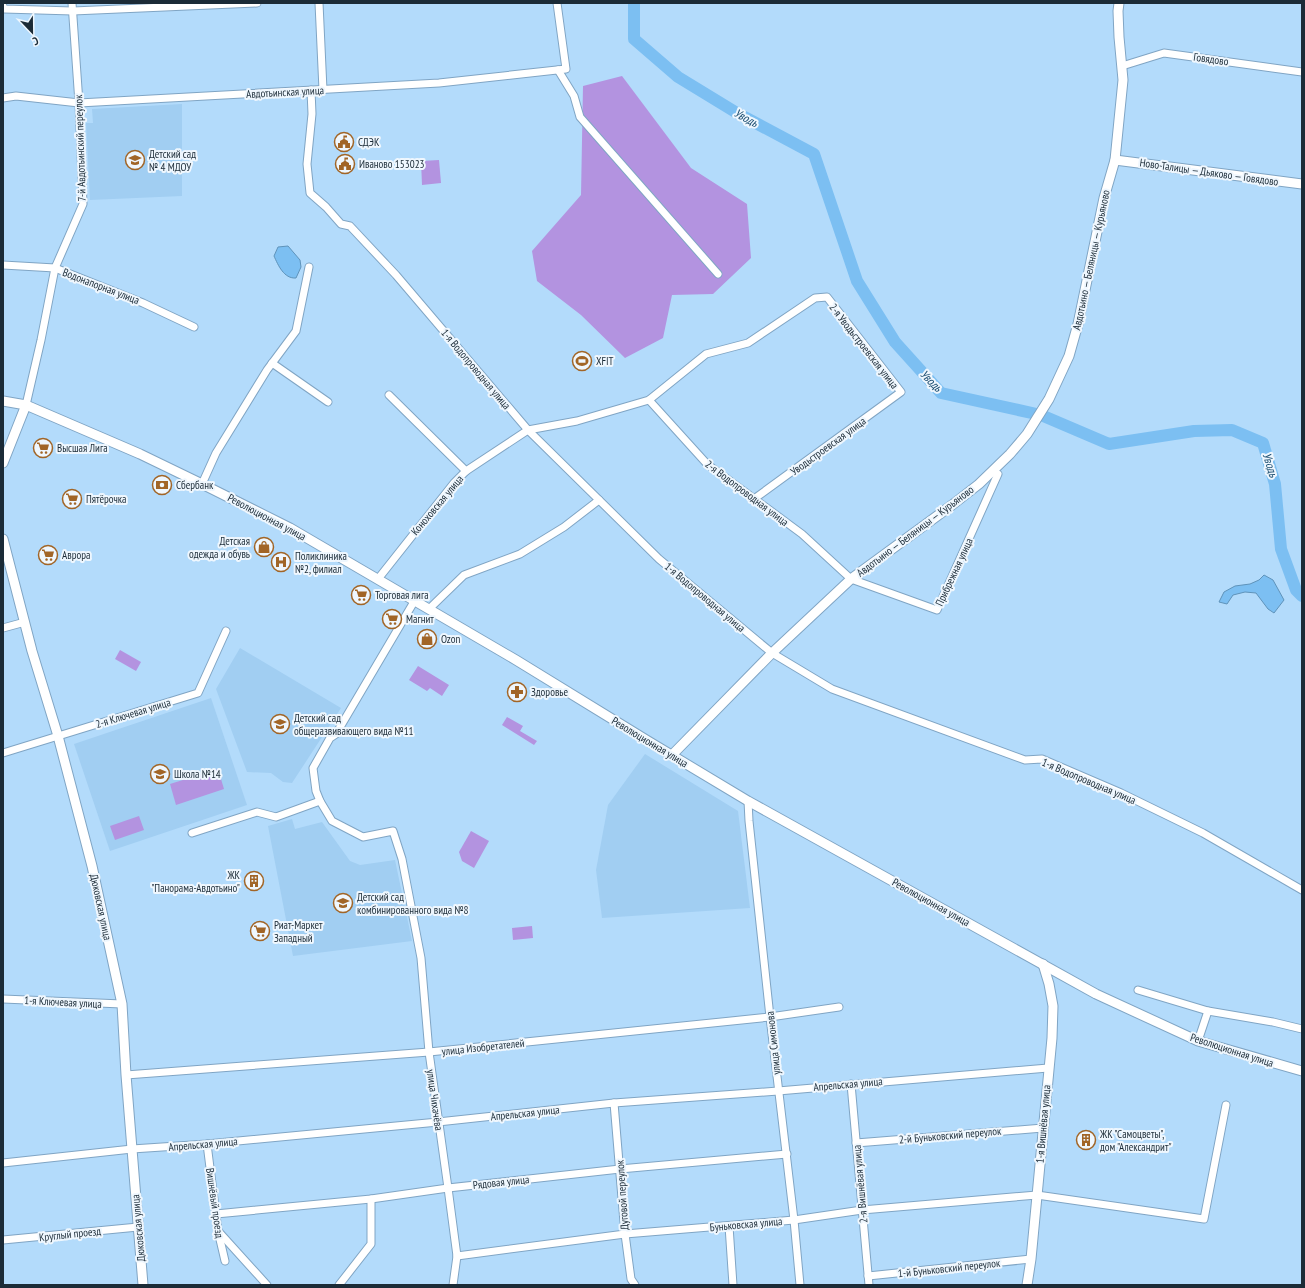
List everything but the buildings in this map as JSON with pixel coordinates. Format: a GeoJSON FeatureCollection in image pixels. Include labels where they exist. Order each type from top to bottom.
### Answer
{"type":"FeatureCollection","features":[{"type":"Feature","properties":{"kind":"main road","name":"Авдотьино — Беляницы — Курьяново"},"geometry":{"type":"LineString","coordinates":[[672,755],[772,653],[851,579],[952,505],[978,484],[1010,454],[1028,434],[1049,399],[1069,356],[1078,324],[1104,198],[1115,160],[1123,80],[1118,24],[1119,3]]}},
{"type":"Feature","properties":{"kind":"main road","name":"Ново-Талицы — Дьяково — Говядово"},"geometry":{"type":"LineString","coordinates":[[1115,160],[1302,184]]}},
{"type":"Feature","properties":{"kind":"main road","name":"Революционная улица"},"geometry":{"type":"LineString","coordinates":[[3,401],[26,405],[140,454],[290,528],[516,660],[748,801],[1096,994],[1198,1041],[1302,1071]]}},
{"type":"Feature","properties":{"kind":"main road"},"geometry":{"type":"LineString","coordinates":[[3,463],[26,405]]}},
{"type":"Feature","properties":{"kind":"main road","name":"Дюковская улица"},"geometry":{"type":"LineString","coordinates":[[3,539],[32,651],[58,736],[92,866],[122,1004],[126,1074],[143,1285]]}},
{"type":"Feature","properties":{"kind":"main road","name":"1-я Вишнёвая улица"},"geometry":{"type":"LineString","coordinates":[[1027,1285],[1031,1259],[1052,1038],[1053,1006],[1049,984],[1043,964]]}},
{"type":"Feature","properties":{"kind":"street","name":"7-й Авдотьинский переулок"},"geometry":{"type":"LineString","coordinates":[[26,405],[42,340],[56,268],[83,204],[79,103],[72,3]]}},
{"type":"Feature","properties":{"kind":"street"},"geometry":{"type":"LineString","coordinates":[[3,7],[73,11],[257,3]]}},
{"type":"Feature","properties":{"kind":"street"},"geometry":{"type":"LineString","coordinates":[[319,3],[323,90]]}},
{"type":"Feature","properties":{"kind":"street","name":"Авдотьинская улица"},"geometry":{"type":"LineString","coordinates":[[3,98],[16,96],[79,103],[439,84],[566,69],[557,3]]}},
{"type":"Feature","properties":{"kind":"street","name":"Говядово"},"geometry":{"type":"LineString","coordinates":[[1122,66],[1164,53],[1302,72]]}},
{"type":"Feature","properties":{"kind":"street"},"geometry":{"type":"LineString","coordinates":[[558,70],[574,96],[580,117],[718,274]]}},
{"type":"Feature","properties":{"kind":"street","name":"1-я Водопроводная улица"},"geometry":{"type":"LineString","coordinates":[[311,90],[312,114],[307,164],[310,193],[326,207],[341,224],[350,226],[396,275],[528,430],[659,559],[772,653],[832,689],[1025,760],[1042,759],[1121,793],[1203,833],[1302,890]]}},
{"type":"Feature","properties":{"kind":"street","name":"Водонапорная улица"},"geometry":{"type":"LineString","coordinates":[[3,265],[56,268],[143,303],[194,327]]}},
{"type":"Feature","properties":{"kind":"street"},"geometry":{"type":"LineString","coordinates":[[202,484],[216,453],[272,363],[296,331],[309,268]]}},
{"type":"Feature","properties":{"kind":"street","name":"2-я Уводьстроевская улица"},"geometry":{"type":"LineString","coordinates":[[528,430],[577,421],[648,400],[706,354],[748,343],[815,298],[827,297],[901,392]]}},
{"type":"Feature","properties":{"kind":"street"},"geometry":{"type":"LineString","coordinates":[[272,363],[328,402]]}},
{"type":"Feature","properties":{"kind":"street","name":"Уводьстроевская улица"},"geometry":{"type":"LineString","coordinates":[[754,499],[901,392]]}},
{"type":"Feature","properties":{"kind":"street"},"geometry":{"type":"LineString","coordinates":[[389,395],[466,471]]}},
{"type":"Feature","properties":{"kind":"street","name":"2-я Водопроводная улица"},"geometry":{"type":"LineString","coordinates":[[648,400],[707,464],[802,534],[851,579]]}},
{"type":"Feature","properties":{"kind":"street","name":"Коноховская улица"},"geometry":{"type":"LineString","coordinates":[[378,579],[454,483],[466,471],[528,430]]}},
{"type":"Feature","properties":{"kind":"street","name":"Прибрежная улица"},"geometry":{"type":"LineString","coordinates":[[851,579],[937,610],[998,474]]}},
{"type":"Feature","properties":{"kind":"street"},"geometry":{"type":"LineString","coordinates":[[429,609],[464,575],[520,554],[564,527],[599,500]]}},
{"type":"Feature","properties":{"kind":"street"},"geometry":{"type":"LineString","coordinates":[[192,833],[257,812],[276,817],[320,802],[316,791],[313,768],[330,738],[336,734],[415,600]]}},
{"type":"Feature","properties":{"kind":"street"},"geometry":{"type":"LineString","coordinates":[[3,628],[25,622]]}},
{"type":"Feature","properties":{"kind":"street","name":"2-я Ключевая улица"},"geometry":{"type":"LineString","coordinates":[[3,753],[198,693],[226,632]]}},
{"type":"Feature","properties":{"kind":"street","name":"улица Симонова"},"geometry":{"type":"LineString","coordinates":[[748,801],[800,1285]]}},
{"type":"Feature","properties":{"kind":"street","name":"улица Чихачёва"},"geometry":{"type":"LineString","coordinates":[[320,802],[332,821],[362,837],[393,831],[402,859],[419,943],[429,1052],[457,1256],[453,1285]]}},
{"type":"Feature","properties":{"kind":"street"},"geometry":{"type":"LineString","coordinates":[[1138,990],[1208,1012],[1273,1022],[1302,1029]]}},
{"type":"Feature","properties":{"kind":"street","name":"1-я Ключевая улица"},"geometry":{"type":"LineString","coordinates":[[3,999],[122,1004]]}},
{"type":"Feature","properties":{"kind":"street","name":"улица Изобретателей"},"geometry":{"type":"LineString","coordinates":[[126,1074],[429,1052],[770,1017],[839,1007]]}},
{"type":"Feature","properties":{"kind":"street"},"geometry":{"type":"LineString","coordinates":[[1198,1041],[1208,1012]]}},
{"type":"Feature","properties":{"kind":"street","name":"Апрельская улица"},"geometry":{"type":"LineString","coordinates":[[3,1163],[132,1149],[207,1144],[438,1122],[614,1103],[778,1091],[1048,1068]]}},
{"type":"Feature","properties":{"kind":"street","name":"2-я Вишнёвая улица"},"geometry":{"type":"LineString","coordinates":[[851,1084],[869,1285]]}},
{"type":"Feature","properties":{"kind":"street","name":"Дуговой переулок"},"geometry":{"type":"LineString","coordinates":[[614,1103],[625,1234],[631,1279],[635,1285]]}},
{"type":"Feature","properties":{"kind":"street","name":"Буньковская улица"},"geometry":{"type":"LineString","coordinates":[[457,1256],[625,1234],[794,1220],[862,1210],[1037,1195],[1204,1219],[1226,1105]]}},
{"type":"Feature","properties":{"kind":"street","name":"2-й Буньковский переулок"},"geometry":{"type":"LineString","coordinates":[[856,1143],[1043,1128]]}},
{"type":"Feature","properties":{"kind":"street","name":"Вишнёвый проезд"},"geometry":{"type":"LineString","coordinates":[[207,1144],[218,1231],[225,1261]]}},
{"type":"Feature","properties":{"kind":"street","name":"Рядовая улица"},"geometry":{"type":"LineString","coordinates":[[216,1214],[371,1198],[620,1169],[787,1154]]}},
{"type":"Feature","properties":{"kind":"street"},"geometry":{"type":"LineString","coordinates":[[339,1285],[371,1244],[371,1198]]}},
{"type":"Feature","properties":{"kind":"street"},"geometry":{"type":"LineString","coordinates":[[728,1226],[733,1285]]}},
{"type":"Feature","properties":{"kind":"street","name":"Круглый проезд"},"geometry":{"type":"LineString","coordinates":[[3,1240],[138,1227]]}},
{"type":"Feature","properties":{"kind":"street"},"geometry":{"type":"LineString","coordinates":[[218,1231],[268,1285]]}},
{"type":"Feature","properties":{"kind":"street","name":"1-й Буньковский переулок"},"geometry":{"type":"LineString","coordinates":[[868,1276],[1031,1259]]}},
{"type":"Feature","properties":{"kind":"shaded area"},"geometry":{"type":"Polygon","coordinates":[[[622,76],[691,168],[747,204],[751,258],[713,294],[672,295],[663,338],[625,358],[581,315],[537,281],[532,251],[581,195],[583,86],[622,76]]]}},
{"type":"Feature","properties":{"kind":"shaded area","name":"Детский сад № 4 МДОУ"},"geometry":{"type":"Polygon","coordinates":[[[182,104],[182,196],[90,200],[86,123],[93,123],[92,109],[182,104]]]}},
{"type":"Feature","properties":{"kind":"shaded area"},"geometry":{"type":"Polygon","coordinates":[[[439,160],[441,183],[422,185],[421,161],[439,160]]]}},
{"type":"Feature","properties":{"kind":"shaded area"},"geometry":{"type":"Polygon","coordinates":[[[288,246],[300,260],[301,267],[296,278],[292,278],[285,274],[274,256],[278,247],[288,246]]]}},
{"type":"Feature","properties":{"kind":"shaded area"},"geometry":{"type":"Polygon","coordinates":[[[1264,575],[1273,580],[1284,600],[1274,613],[1268,609],[1256,593],[1245,592],[1233,595],[1227,604],[1219,602],[1224,592],[1235,586],[1250,584],[1259,580],[1264,575]]]}},
{"type":"Feature","properties":{"kind":"shaded area","name":"Детский сад общеразвивающего вида №11"},"geometry":{"type":"Polygon","coordinates":[[[240,648],[341,708],[292,783],[283,782],[271,773],[247,772],[216,689],[240,648]]]}},
{"type":"Feature","properties":{"kind":"shaded area"},"geometry":{"type":"Polygon","coordinates":[[[120,650],[141,662],[136,671],[115,659],[120,650]]]}},
{"type":"Feature","properties":{"kind":"shaded area"},"geometry":{"type":"Polygon","coordinates":[[[418,666],[449,685],[442,696],[430,688],[427,691],[409,680],[418,666]]]}},
{"type":"Feature","properties":{"kind":"shaded area","name":"Школа №14"},"geometry":{"type":"Polygon","coordinates":[[[211,698],[247,805],[110,851],[74,744],[211,698]]]}},
{"type":"Feature","properties":{"kind":"shaded area"},"geometry":{"type":"Polygon","coordinates":[[[507,717],[523,726],[520,731],[537,741],[534,745],[502,725],[507,717]]]}},
{"type":"Feature","properties":{"kind":"shaded area"},"geometry":{"type":"Polygon","coordinates":[[[645,754],[738,811],[750,908],[602,918],[596,870],[608,805],[645,754]]]}},
{"type":"Feature","properties":{"kind":"shaded area"},"geometry":{"type":"Polygon","coordinates":[[[218,769],[224,789],[176,805],[170,784],[218,769]]]}},
{"type":"Feature","properties":{"kind":"shaded area"},"geometry":{"type":"Polygon","coordinates":[[[139,816],[144,830],[115,840],[110,826],[139,816]]]}},
{"type":"Feature","properties":{"kind":"shaded area","name":"Детский сад комбинированного вида №8"},"geometry":{"type":"Polygon","coordinates":[[[292,819],[295,829],[322,822],[350,861],[360,865],[395,860],[412,941],[293,956],[268,826],[292,819]]]}},
{"type":"Feature","properties":{"kind":"shaded area"},"geometry":{"type":"Polygon","coordinates":[[[471,831],[489,841],[474,868],[462,861],[459,852],[471,831]]]}},
{"type":"Feature","properties":{"kind":"shaded area"},"geometry":{"type":"Polygon","coordinates":[[[532,926],[533,938],[513,940],[512,928],[532,926]]]}},
{"type":"Feature","properties":{"kind":"waterway","name":"Уводь"},"geometry":{"type":"LineString","coordinates":[[634,3],[634,39],[678,77],[737,113],[814,154],[857,281],[895,342],[941,393],[1041,415],[1109,444],[1194,431],[1232,430],[1263,443],[1275,484],[1281,549],[1296,590],[1302,596]]}},
{"type":"Feature","properties":{"kind":"place","name":"СДЭК"},"geometry":{"type":"Point","coordinates":[344,142]}},
{"type":"Feature","properties":{"kind":"place","name":"Детский сад № 4 МДОУ"},"geometry":{"type":"Point","coordinates":[135,160]}},
{"type":"Feature","properties":{"kind":"place","name":"Иваново 153023"},"geometry":{"type":"Point","coordinates":[345,164]}},
{"type":"Feature","properties":{"kind":"place","name":"XFIT"},"geometry":{"type":"Point","coordinates":[582,361]}},
{"type":"Feature","properties":{"kind":"place","name":"Высшая Лига"},"geometry":{"type":"Point","coordinates":[43,448]}},
{"type":"Feature","properties":{"kind":"place","name":"Сбербанк"},"geometry":{"type":"Point","coordinates":[162,485]}},
{"type":"Feature","properties":{"kind":"place","name":"Пятёрочка"},"geometry":{"type":"Point","coordinates":[72,499]}},
{"type":"Feature","properties":{"kind":"place","name":"Детская одежда и обувь"},"geometry":{"type":"Point","coordinates":[264,547]}},
{"type":"Feature","properties":{"kind":"place","name":"Аврора"},"geometry":{"type":"Point","coordinates":[48,555]}},
{"type":"Feature","properties":{"kind":"place","name":"Поликлиника №2, филиал"},"geometry":{"type":"Point","coordinates":[281,562]}},
{"type":"Feature","properties":{"kind":"place","name":"Торговая лига"},"geometry":{"type":"Point","coordinates":[361,595]}},
{"type":"Feature","properties":{"kind":"place","name":"Магнит"},"geometry":{"type":"Point","coordinates":[392,619]}},
{"type":"Feature","properties":{"kind":"place","name":"Ozon"},"geometry":{"type":"Point","coordinates":[427,639]}},
{"type":"Feature","properties":{"kind":"place","name":"Здоровье"},"geometry":{"type":"Point","coordinates":[517,692]}},
{"type":"Feature","properties":{"kind":"place","name":"Детский сад общеразвивающего вида №11"},"geometry":{"type":"Point","coordinates":[280,724]}},
{"type":"Feature","properties":{"kind":"place","name":"Школа №14"},"geometry":{"type":"Point","coordinates":[160,774]}},
{"type":"Feature","properties":{"kind":"place","name":"ЖК \"Панорама-Авдотьино\""},"geometry":{"type":"Point","coordinates":[254,881]}},
{"type":"Feature","properties":{"kind":"place","name":"Детский сад комбинированного вида №8"},"geometry":{"type":"Point","coordinates":[343,903]}},
{"type":"Feature","properties":{"kind":"place","name":"Риат-Маркет Западный"},"geometry":{"type":"Point","coordinates":[260,931]}},
{"type":"Feature","properties":{"kind":"place","name":"ЖК \"Самоцветы\", дом \"Александрит\""},"geometry":{"type":"Point","coordinates":[1086,1140]}}]}
